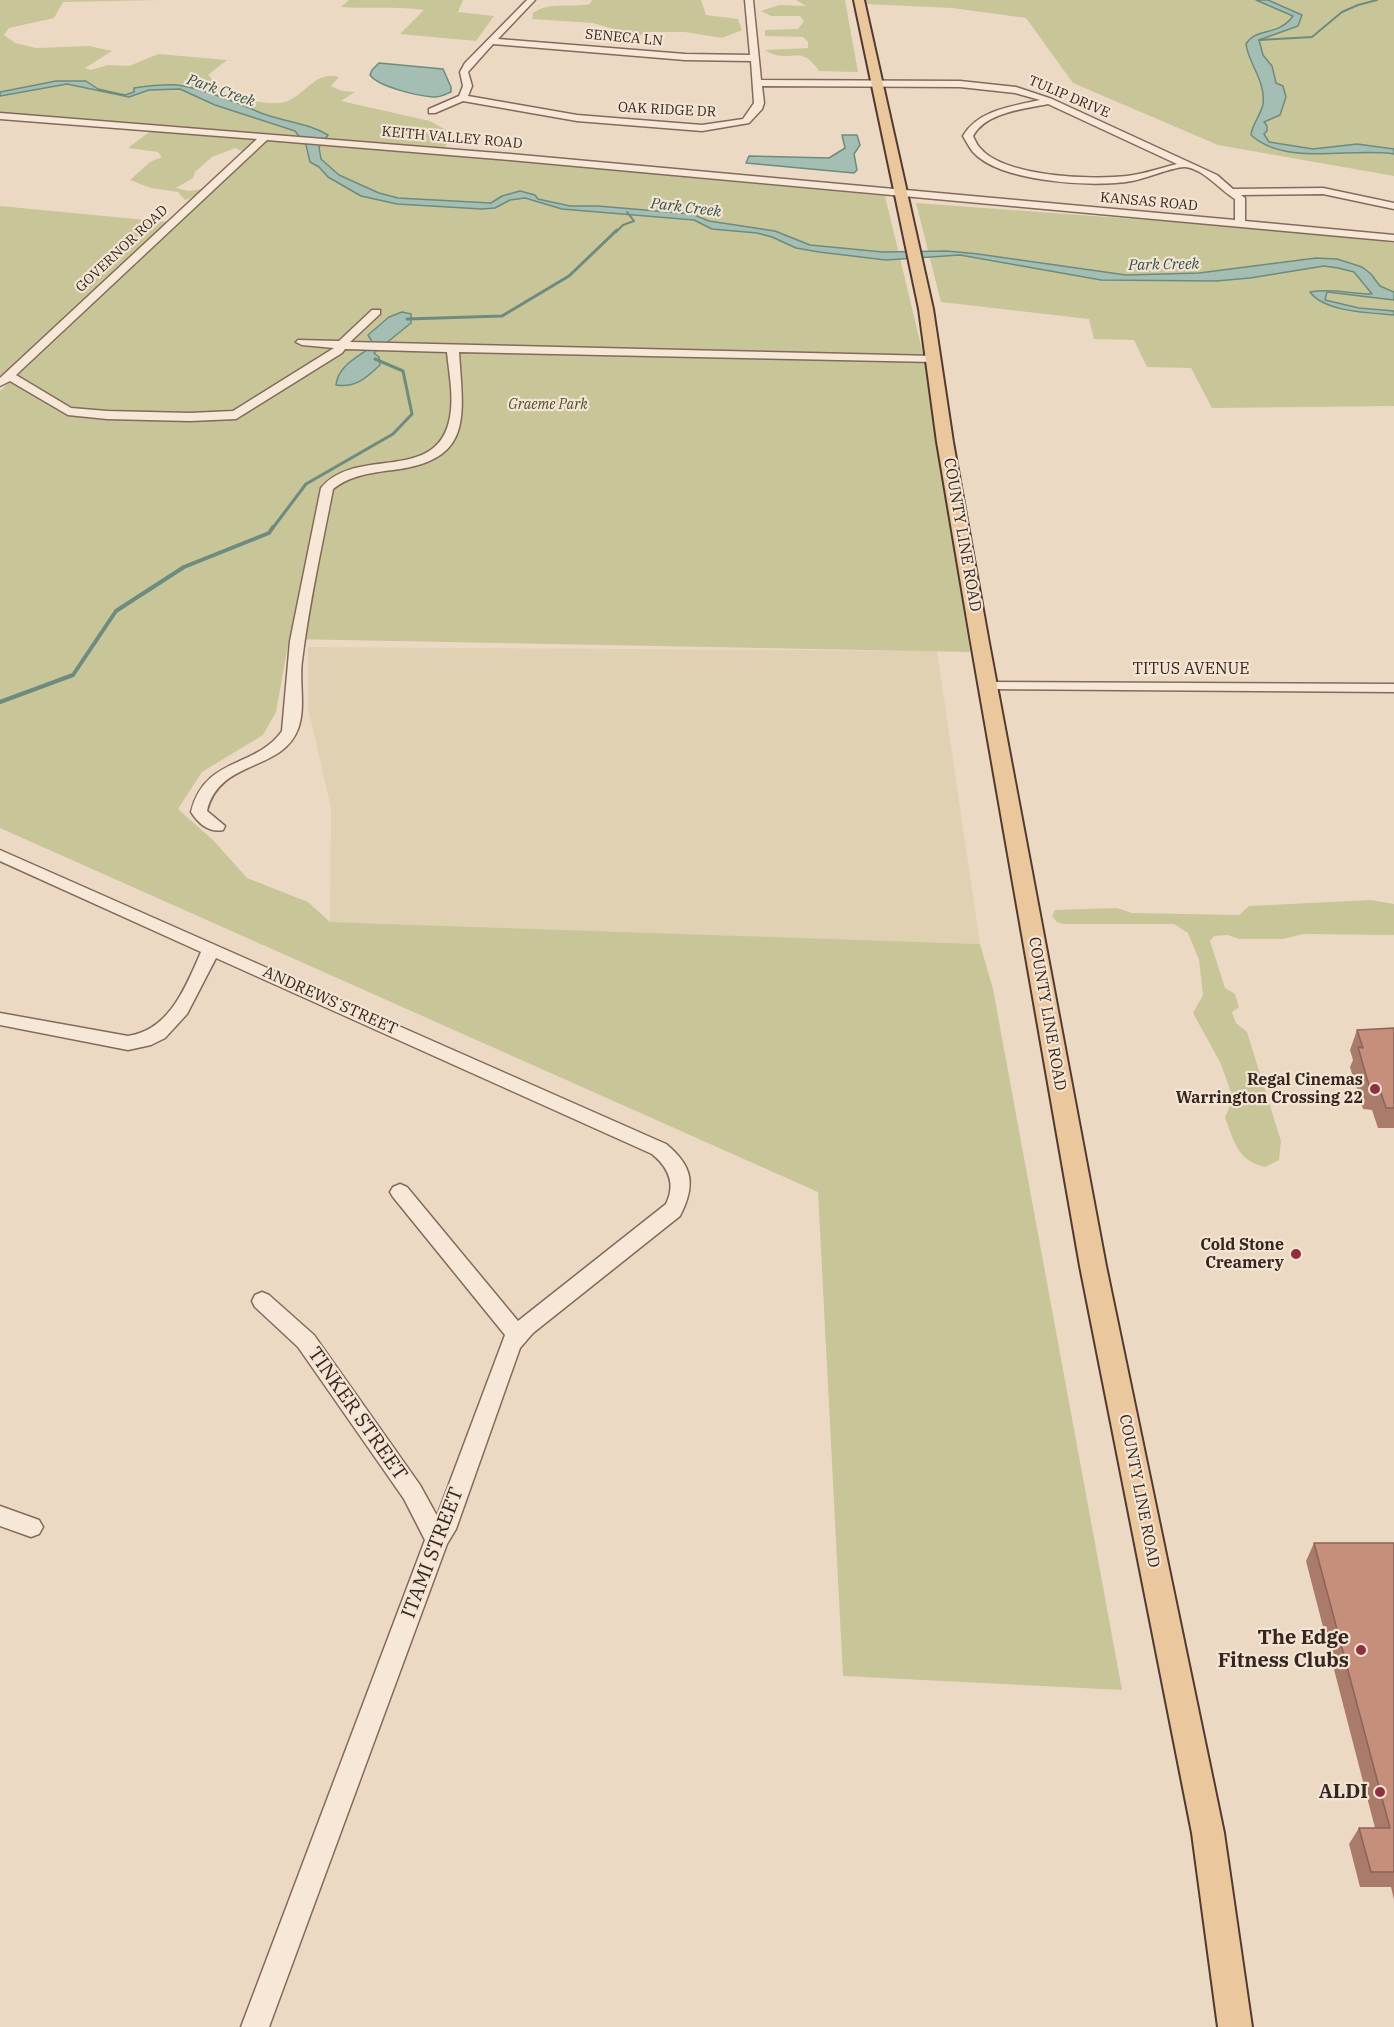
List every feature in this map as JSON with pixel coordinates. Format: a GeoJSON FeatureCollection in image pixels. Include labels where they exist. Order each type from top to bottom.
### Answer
{"type":"FeatureCollection","features":[{"type":"Feature","properties":{"kind":"main road","name":"COUNTY LINE ROAD"},"geometry":{"type":"LineString","coordinates":[[860,0],[934,359],[945,442],[1093,1266],[1208,1833],[1235,2027]]}},
{"type":"Feature","properties":{"kind":"street"},"geometry":{"type":"LineString","coordinates":[[432,111],[466,94],[468,85],[464,72],[531,0]]}},
{"type":"Feature","properties":{"kind":"street","name":"OAK RIDGE DR"},"geometry":{"type":"LineString","coordinates":[[462,98],[577,118],[716,127],[746,121],[752,116],[759,103],[749,0]]}},
{"type":"Feature","properties":{"kind":"street","name":"SENECA LN"},"geometry":{"type":"LineString","coordinates":[[491,41],[685,57],[754,58]]}},
{"type":"Feature","properties":{"kind":"street","name":"TULIP DRIVE"},"geometry":{"type":"LineString","coordinates":[[756,83],[987,85],[1024,92],[1049,101],[1214,177],[1232,194]]}},
{"type":"Feature","properties":{"kind":"street"},"geometry":{"type":"LineString","coordinates":[[1049,101],[993,116],[975,124],[968,136],[973,147],[982,156],[1003,167],[1033,175],[1065,179],[1129,179],[1186,164]]}},
{"type":"Feature","properties":{"kind":"street","name":"KEITH VALLEY ROAD"},"geometry":{"type":"LineString","coordinates":[[0,116],[331,141],[901,193]]}},
{"type":"Feature","properties":{"kind":"street","name":"GOVERNOR ROAD"},"geometry":{"type":"LineString","coordinates":[[4,380],[265,137]]}},
{"type":"Feature","properties":{"kind":"street"},"geometry":{"type":"LineString","coordinates":[[1227,214],[1228,198],[1232,194],[1323,191],[1394,206]]}},
{"type":"Feature","properties":{"kind":"street","name":"KANSAS ROAD"},"geometry":{"type":"LineString","coordinates":[[901,193],[1227,214],[1240,223],[1394,238]]}},
{"type":"Feature","properties":{"kind":"street"},"geometry":{"type":"LineString","coordinates":[[1232,194],[1240,198],[1240,223]]}},
{"type":"Feature","properties":{"kind":"street"},"geometry":{"type":"LineString","coordinates":[[4,380],[68,411],[107,415],[190,417],[236,415],[338,351],[376,312]]}},
{"type":"Feature","properties":{"kind":"street"},"geometry":{"type":"LineString","coordinates":[[302,342],[368,348],[934,359]]}},
{"type":"Feature","properties":{"kind":"street"},"geometry":{"type":"LineString","coordinates":[[217,826],[207,821],[199,812],[199,802],[206,791],[222,775],[284,741],[291,729],[293,669],[298,634],[327,488],[341,476],[353,472],[398,467],[430,456],[444,446],[456,418],[453,349]]}},
{"type":"Feature","properties":{"kind":"street","name":"TITUS AVENUE"},"geometry":{"type":"LineString","coordinates":[[988,686],[1394,688]]}},
{"type":"Feature","properties":{"kind":"street","name":"ANDREWS STREET"},"geometry":{"type":"LineString","coordinates":[[0,855],[659,1149]]}},
{"type":"Feature","properties":{"kind":"street"},"geometry":{"type":"LineString","coordinates":[[0,1019],[128,1043],[145,1041],[167,1028],[193,990],[211,949]]}},
{"type":"Feature","properties":{"kind":"street","name":"ITAMI STREET"},"geometry":{"type":"LineString","coordinates":[[255,2027],[437,1539],[444,1529],[511,1343],[517,1335],[673,1210],[682,1193],[681,1176],[672,1161],[659,1149]]}},
{"type":"Feature","properties":{"kind":"street"},"geometry":{"type":"LineString","coordinates":[[400,1192],[517,1335]]}},
{"type":"Feature","properties":{"kind":"street","name":"TINKER STREET"},"geometry":{"type":"LineString","coordinates":[[261,1301],[313,1350],[412,1492],[437,1539]]}},
{"type":"Feature","properties":{"kind":"street"},"geometry":{"type":"LineString","coordinates":[[0,1516],[31,1527]]}},
{"type":"Feature","properties":{"kind":"shaded area"},"geometry":{"type":"Polygon","coordinates":[[[1256,0],[1268,0],[1302,15],[1298,26],[1259,40],[1263,55],[1272,66],[1276,83],[1283,86],[1286,97],[1280,115],[1264,122],[1267,131],[1264,134],[1269,142],[1313,149],[1357,144],[1394,149],[1394,154],[1377,152],[1300,153],[1265,145],[1251,135],[1262,108],[1263,96],[1246,44],[1255,35],[1281,27],[1293,16],[1256,0]]]}},
{"type":"Feature","properties":{"kind":"shaded area"},"geometry":{"type":"Polygon","coordinates":[[[379,63],[443,69],[451,92],[433,97],[390,87],[370,75],[379,63]]]}},
{"type":"Feature","properties":{"kind":"shaded area"},"geometry":{"type":"Polygon","coordinates":[[[56,81],[86,81],[98,89],[125,95],[134,92],[134,88],[139,87],[177,85],[197,89],[270,116],[311,127],[328,135],[319,147],[321,159],[339,175],[379,193],[398,198],[491,203],[502,196],[520,191],[535,195],[538,199],[570,206],[598,206],[692,214],[709,221],[775,231],[810,245],[883,252],[947,251],[1126,275],[1199,273],[1316,258],[1337,259],[1362,267],[1380,286],[1394,292],[1394,300],[1327,292],[1325,300],[1359,308],[1394,311],[1394,315],[1337,308],[1317,299],[1310,292],[1325,291],[1372,294],[1354,272],[1324,266],[1216,281],[1101,280],[960,255],[886,260],[819,252],[796,248],[757,233],[712,229],[694,220],[562,209],[525,198],[510,200],[495,208],[482,209],[397,204],[361,196],[328,177],[319,167],[310,162],[306,145],[295,131],[215,105],[180,89],[149,90],[129,97],[67,84],[0,96],[0,92],[56,81]]]}},
{"type":"Feature","properties":{"kind":"shaded area"},"geometry":{"type":"Polygon","coordinates":[[[842,135],[857,135],[860,145],[854,154],[857,170],[854,173],[746,163],[749,156],[829,158],[845,148],[842,135]]]}},
{"type":"Feature","properties":{"kind":"shaded area"},"geometry":{"type":"Polygon","coordinates":[[[402,312],[411,314],[411,323],[374,353],[379,357],[380,365],[355,383],[336,385],[345,366],[374,345],[368,335],[389,317],[402,312]]]}},
{"type":"Feature","properties":{"kind":"shaded area"},"geometry":{"type":"Polygon","coordinates":[[[308,647],[937,651],[980,944],[330,922],[331,808],[308,708],[308,647]]]}},
{"type":"Feature","properties":{"kind":"green space"},"geometry":{"type":"Polygon","coordinates":[[[0,0],[162,0],[63,2],[54,18],[9,28],[4,35],[15,43],[36,48],[89,46],[112,51],[85,68],[91,70],[108,65],[129,66],[158,54],[227,60],[208,75],[231,95],[263,102],[285,102],[323,77],[339,77],[331,86],[342,91],[355,92],[341,101],[430,121],[451,133],[444,150],[0,116],[0,0]]]}},
{"type":"Feature","properties":{"kind":"green space"},"geometry":{"type":"Polygon","coordinates":[[[349,0],[463,0],[458,12],[494,16],[476,41],[400,34],[424,10],[341,7],[349,0]]]}},
{"type":"Feature","properties":{"kind":"green space"},"geometry":{"type":"Polygon","coordinates":[[[592,0],[701,0],[706,15],[738,19],[742,30],[722,38],[685,32],[646,32],[625,44],[619,43],[613,29],[593,23],[532,19],[533,13],[539,9],[590,4],[592,0]]]}},
{"type":"Feature","properties":{"kind":"green space"},"geometry":{"type":"Polygon","coordinates":[[[796,0],[845,0],[858,72],[819,71],[806,58],[781,56],[765,50],[808,48],[808,42],[803,37],[765,36],[765,30],[798,29],[804,21],[800,16],[771,16],[761,11],[779,5],[806,6],[796,0]]]}},
{"type":"Feature","properties":{"kind":"green space"},"geometry":{"type":"Polygon","coordinates":[[[865,0],[1394,0],[1394,176],[1218,145],[1073,83],[1026,18],[952,8],[865,4],[865,0]]]}},
{"type":"Feature","properties":{"kind":"green space"},"geometry":{"type":"Polygon","coordinates":[[[153,129],[260,138],[244,152],[235,148],[212,157],[195,172],[193,178],[176,188],[189,191],[202,189],[196,196],[185,200],[178,192],[151,188],[130,180],[150,162],[162,157],[158,152],[128,148],[153,129]]]}},
{"type":"Feature","properties":{"kind":"green space","name":"Graeme Park"},"geometry":{"type":"Polygon","coordinates":[[[267,138],[885,196],[924,358],[970,652],[289,639],[276,712],[263,735],[202,772],[178,809],[213,840],[247,878],[308,902],[330,922],[980,944],[993,989],[1122,1690],[843,1676],[818,1192],[0,828],[0,391],[267,138]]]}},
{"type":"Feature","properties":{"kind":"green space"},"geometry":{"type":"Polygon","coordinates":[[[916,203],[1326,233],[1394,243],[1394,406],[1212,408],[1191,368],[1147,367],[1134,340],[1094,339],[1089,319],[941,302],[916,203]]]}},
{"type":"Feature","properties":{"kind":"green space"},"geometry":{"type":"Polygon","coordinates":[[[0,206],[167,222],[0,377],[0,206]]]}},
{"type":"Feature","properties":{"kind":"green space"},"geometry":{"type":"Polygon","coordinates":[[[1371,900],[1394,904],[1394,935],[1303,934],[1283,939],[1239,939],[1228,935],[1214,936],[1210,941],[1225,988],[1235,994],[1239,1007],[1232,1012],[1236,1023],[1247,1032],[1281,1141],[1279,1160],[1265,1167],[1248,1160],[1238,1149],[1225,1118],[1233,1098],[1221,1064],[1193,1013],[1203,995],[1199,960],[1188,933],[1174,924],[1063,924],[1057,922],[1052,916],[1055,910],[1117,908],[1132,913],[1239,915],[1249,906],[1371,900]]]}},
{"type":"Feature","properties":{"kind":"building"},"geometry":{"type":"Polygon","coordinates":[[[1394,1028],[1394,1108],[1386,1108],[1380,1090],[1370,1089],[1358,1047],[1363,1048],[1357,1030],[1394,1028]]]}},
{"type":"Feature","properties":{"kind":"building","name":"The Edge Fitness Clubs"},"geometry":{"type":"Polygon","coordinates":[[[1314,1543],[1394,1543],[1394,1872],[1371,1872],[1359,1828],[1390,1828],[1314,1543]]]}},
{"type":"Feature","properties":{"kind":"waterway"},"geometry":{"type":"LineString","coordinates":[[1259,40],[1312,37],[1342,12],[1377,0]]}},
{"type":"Feature","properties":{"kind":"waterway"},"geometry":{"type":"LineString","coordinates":[[616,232],[623,225],[634,221],[627,212]]}},
{"type":"Feature","properties":{"kind":"waterway"},"geometry":{"type":"LineString","coordinates":[[407,319],[502,316],[569,276],[617,230]]}},
{"type":"Feature","properties":{"kind":"waterway"},"geometry":{"type":"LineString","coordinates":[[272,529],[306,484],[393,434],[412,414],[403,371],[375,359]]}},
{"type":"Feature","properties":{"kind":"waterway"},"geometry":{"type":"LineString","coordinates":[[0,702],[73,675],[116,611],[184,567],[269,533],[273,527]]}},
{"type":"Feature","properties":{"kind":"place","name":"Regal Cinemas Warrington Crossing 22"},"geometry":{"type":"Point","coordinates":[1375,1089]}},
{"type":"Feature","properties":{"kind":"place","name":"Cold Stone Creamery"},"geometry":{"type":"Point","coordinates":[1296,1254]}},
{"type":"Feature","properties":{"kind":"place","name":"The Edge Fitness Clubs"},"geometry":{"type":"Point","coordinates":[1361,1650]}},
{"type":"Feature","properties":{"kind":"place","name":"ALDI"},"geometry":{"type":"Point","coordinates":[1380,1792]}},
{"type":"Feature","properties":{"kind":"water label","name":"Park Creek"},"geometry":{"type":"Point","coordinates":[221,91]}},
{"type":"Feature","properties":{"kind":"water label","name":"Park Creek"},"geometry":{"type":"Point","coordinates":[686,208]}},
{"type":"Feature","properties":{"kind":"water label","name":"Park Creek"},"geometry":{"type":"Point","coordinates":[1164,265]}}]}
